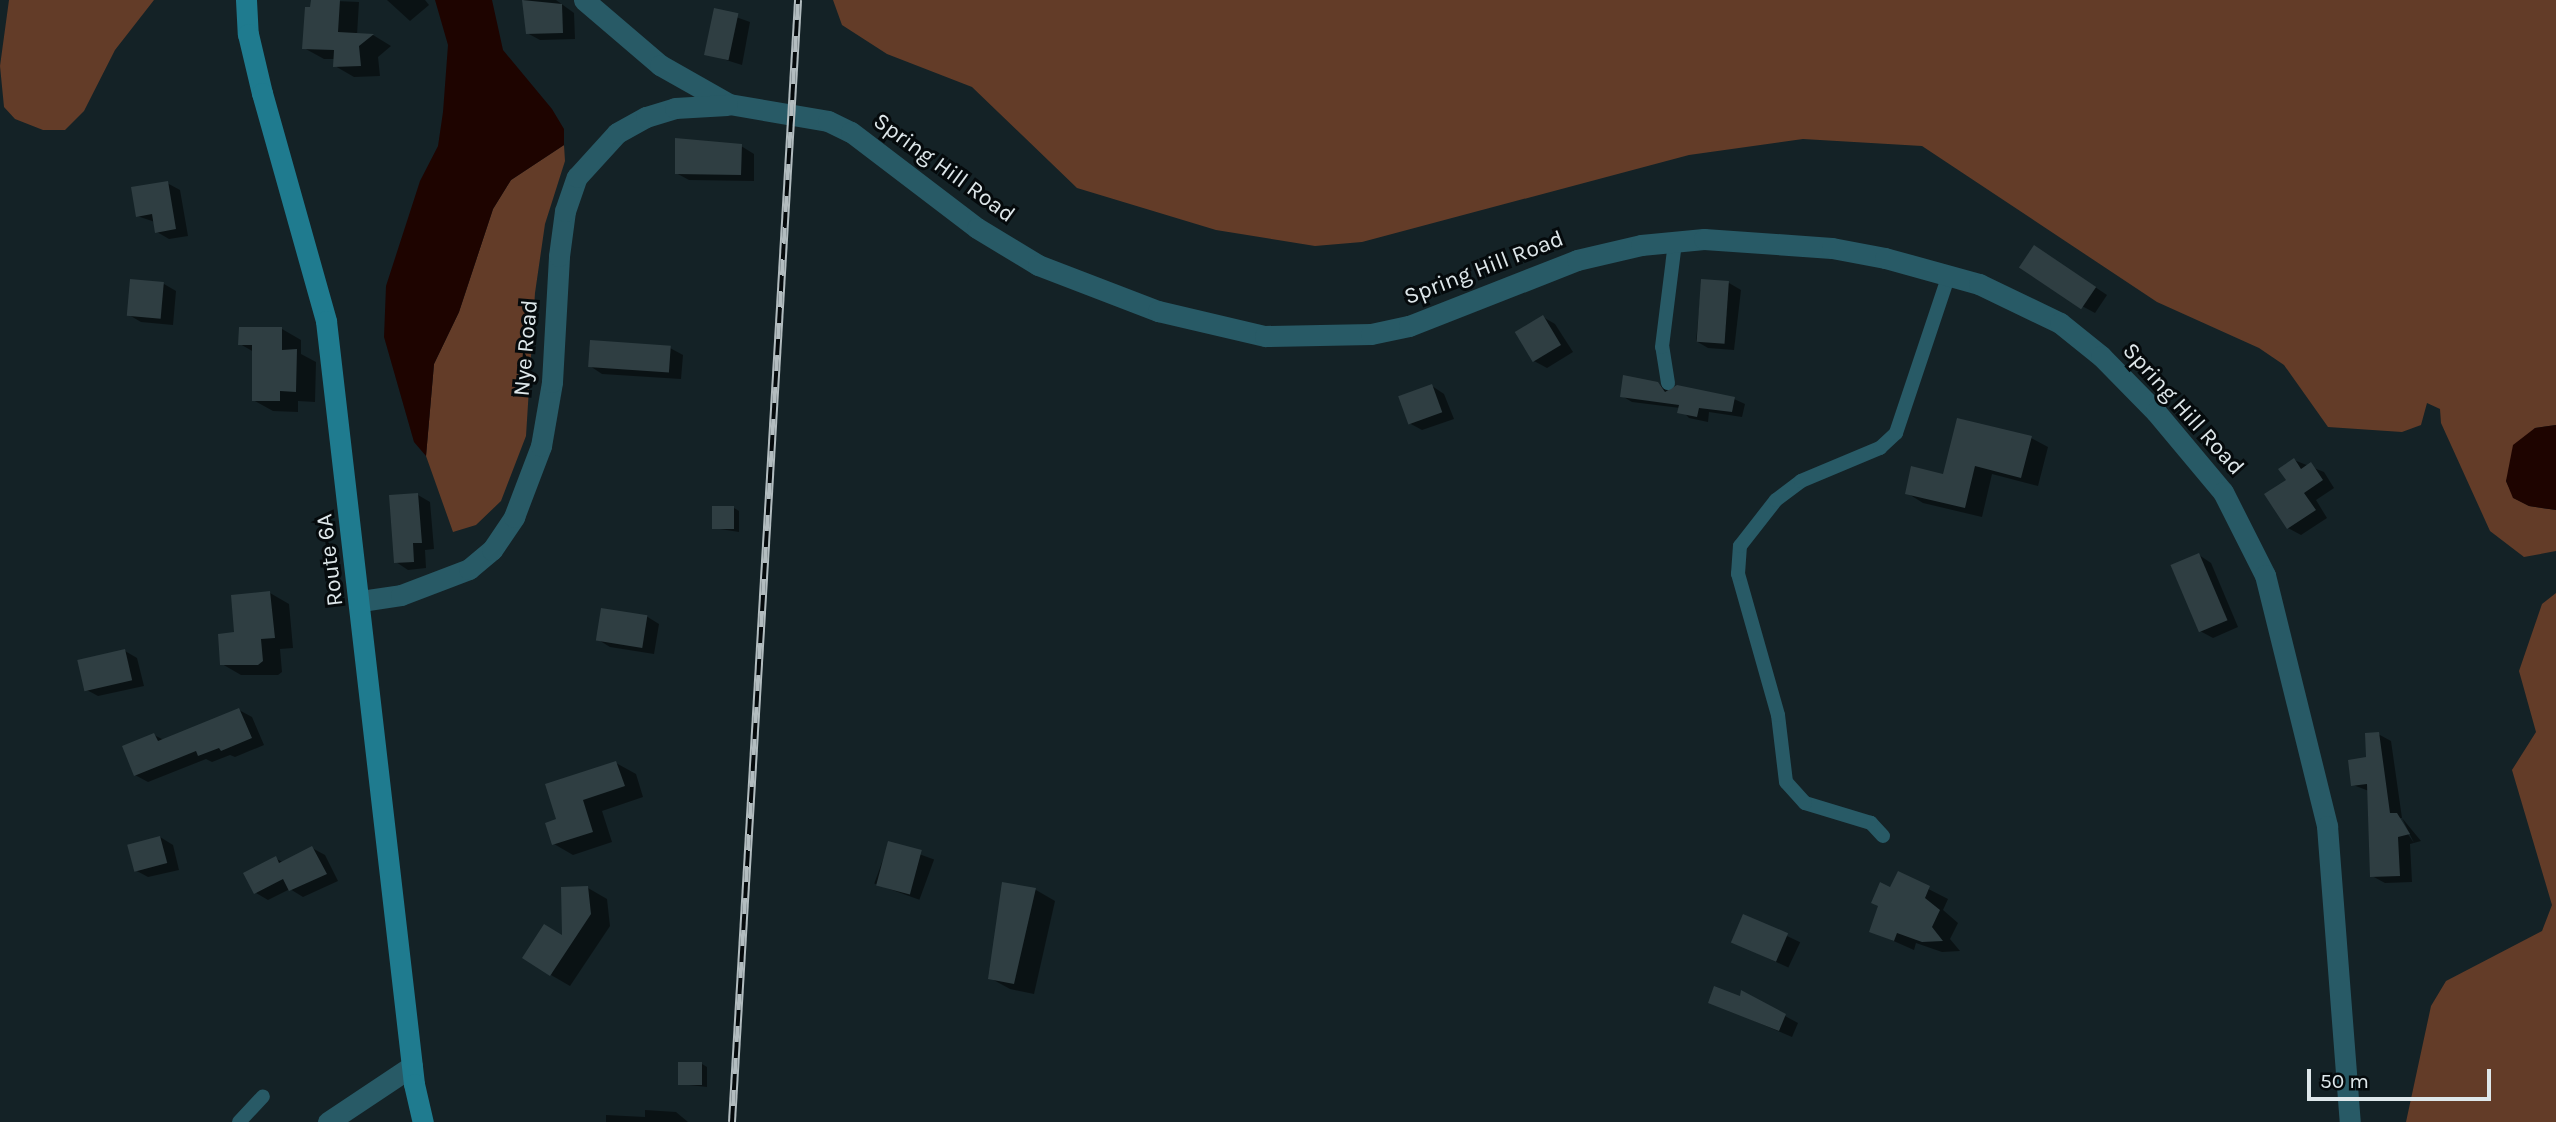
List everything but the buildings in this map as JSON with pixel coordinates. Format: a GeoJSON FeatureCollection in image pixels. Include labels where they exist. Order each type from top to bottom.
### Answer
{"type":"FeatureCollection","features":[{"type":"Feature","properties":{"kind":"main road","name":"Route 6A"},"geometry":{"type":"LineString","coordinates":[[246,0],[248,34],[262,93],[326,321],[361,601],[412,1066],[423,1122]]}},
{"type":"Feature","properties":{"kind":"street","name":"Spring Hill Road"},"geometry":{"type":"LineString","coordinates":[[584,0],[660,65],[729,104],[828,121],[851,132],[977,228],[1038,265],[1158,311],[1265,335],[1337,337],[1409,326],[1541,271],[1642,245],[1675,242],[1762,241],[1832,248],[1949,275],[2026,304],[2101,356],[2223,492],[2254,550],[2284,641],[2327,826],[2350,1122]]}},
{"type":"Feature","properties":{"kind":"street","name":"Nye Road"},"geometry":{"type":"LineString","coordinates":[[361,601],[401,594],[469,569],[492,550],[513,517],[541,446],[552,382],[559,256],[565,211],[577,177],[617,133],[646,117],[675,108],[729,104]]}},
{"type":"Feature","properties":{"kind":"street"},"geometry":{"type":"LineString","coordinates":[[328,1122],[412,1066]]}},
{"type":"Feature","properties":{"kind":"lane"},"geometry":{"type":"LineString","coordinates":[[1668,383],[1661,347],[1675,242]]}},
{"type":"Feature","properties":{"kind":"lane"},"geometry":{"type":"LineString","coordinates":[[1883,836],[1871,822],[1805,803],[1786,782],[1778,715],[1738,574],[1740,546],[1776,500],[1801,481],[1880,448],[1896,433],[1949,275]]}},
{"type":"Feature","properties":{"kind":"lane"},"geometry":{"type":"LineString","coordinates":[[239,1122],[263,1096]]}},
{"type":"Feature","properties":{"kind":"shaded area"},"geometry":{"type":"Polygon","coordinates":[[[9,0],[154,0],[115,50],[84,111],[65,130],[43,130],[15,119],[4,107],[0,66],[9,0]]]}},
{"type":"Feature","properties":{"kind":"shaded area"},"geometry":{"type":"Polygon","coordinates":[[[435,0],[492,0],[503,50],[552,109],[564,129],[564,145],[511,180],[493,209],[459,312],[434,364],[426,456],[414,442],[384,337],[386,286],[420,181],[438,146],[448,45],[435,0]]]}},
{"type":"Feature","properties":{"kind":"shaded area"},"geometry":{"type":"Polygon","coordinates":[[[833,0],[2556,0],[2556,425],[2535,428],[2506,481],[2514,498],[2529,506],[2556,510],[2556,551],[2524,557],[2490,531],[2441,423],[2440,409],[2427,403],[2421,425],[2402,432],[2328,427],[2284,365],[2259,348],[2157,302],[1922,146],[1803,139],[1689,155],[1362,242],[1315,246],[1216,230],[1077,188],[972,87],[887,54],[842,25],[833,0]]]}},
{"type":"Feature","properties":{"kind":"shaded area"},"geometry":{"type":"Polygon","coordinates":[[[564,145],[565,161],[545,224],[535,293],[526,436],[501,501],[476,525],[453,532],[426,456],[434,364],[459,312],[493,209],[511,180],[564,145]]]}},
{"type":"Feature","properties":{"kind":"shaded area"},"geometry":{"type":"Polygon","coordinates":[[[2556,425],[2556,510],[2529,506],[2513,498],[2506,481],[2513,445],[2535,428],[2556,425]]]}},
{"type":"Feature","properties":{"kind":"shaded area"},"geometry":{"type":"Polygon","coordinates":[[[2556,593],[2556,1122],[2406,1122],[2431,1006],[2446,981],[2542,931],[2552,905],[2512,770],[2536,732],[2519,671],[2542,604],[2556,593]]]}},
{"type":"Feature","properties":{"kind":"railway"},"geometry":{"type":"LineString","coordinates":[[732,1122],[798,0]]}}]}
